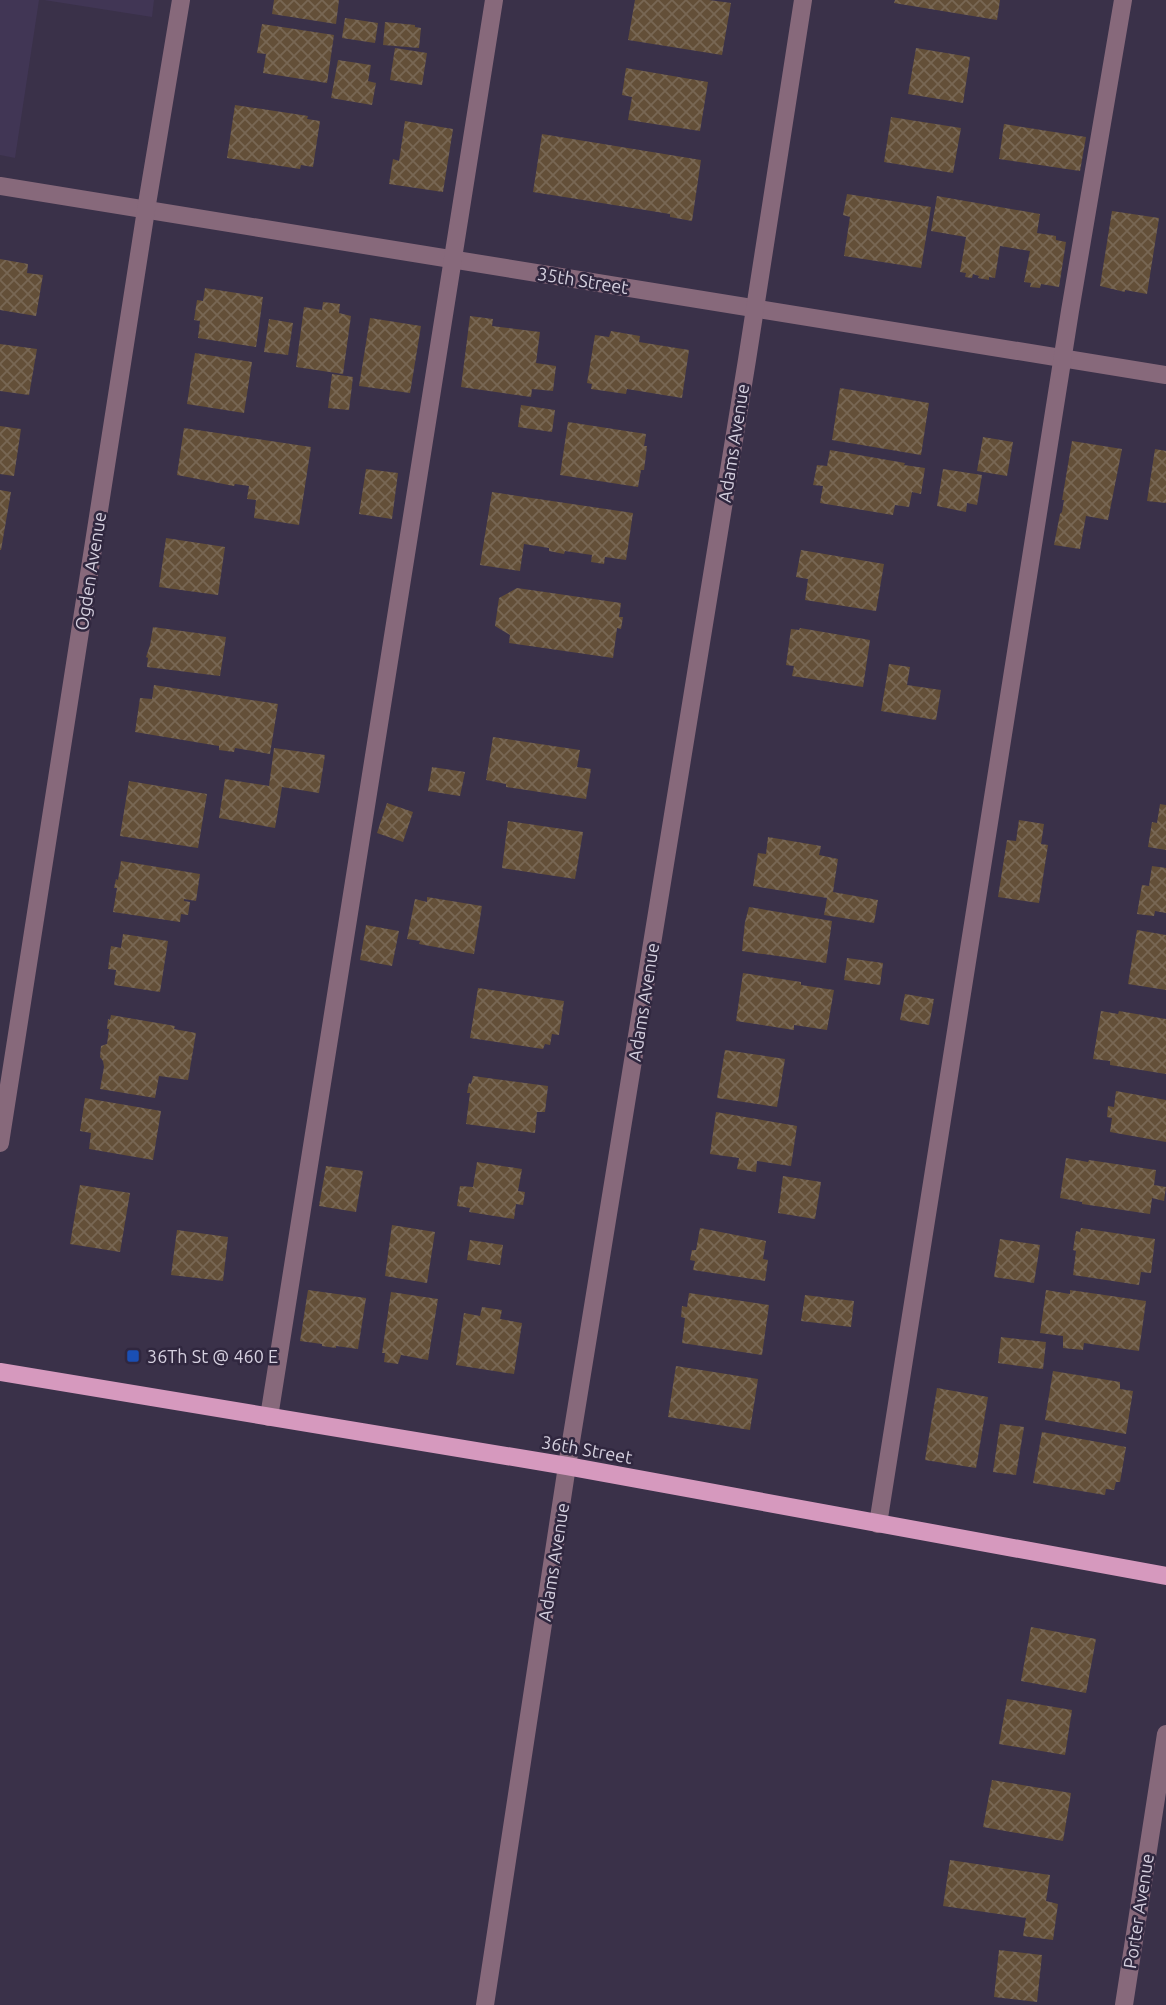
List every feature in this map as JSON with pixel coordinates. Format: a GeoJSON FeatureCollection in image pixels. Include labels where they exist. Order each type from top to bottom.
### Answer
{"type":"FeatureCollection","features":[{"type":"Feature","properties":{"kind":"main road","name":"36th Street"},"geometry":{"type":"LineString","coordinates":[[0,1373],[567,1466],[1166,1576]]}},
{"type":"Feature","properties":{"kind":"street","name":"Ogden Avenue"},"geometry":{"type":"LineString","coordinates":[[0,1143],[181,0]]}},
{"type":"Feature","properties":{"kind":"street"},"geometry":{"type":"LineString","coordinates":[[269,1417],[494,0]]}},
{"type":"Feature","properties":{"kind":"street","name":"Adams Avenue"},"geometry":{"type":"LineString","coordinates":[[485,2005],[567,1466],[803,0]]}},
{"type":"Feature","properties":{"kind":"street"},"geometry":{"type":"LineString","coordinates":[[878,1524],[1063,358],[1123,0]]}},
{"type":"Feature","properties":{"kind":"street","name":"35th Street"},"geometry":{"type":"LineString","coordinates":[[0,186],[1166,374]]}},
{"type":"Feature","properties":{"kind":"street","name":"Porter Avenue"},"geometry":{"type":"LineString","coordinates":[[1124,2005],[1166,1734]]}},
{"type":"Feature","properties":{"kind":"shaded area"},"geometry":{"type":"Polygon","coordinates":[[[0,0],[39,0],[15,158],[0,155],[0,0]]]}},
{"type":"Feature","properties":{"kind":"shaded area"},"geometry":{"type":"Polygon","coordinates":[[[44,0],[154,0],[152,17],[44,0]]]}},
{"type":"Feature","properties":{"kind":"building"},"geometry":{"type":"Polygon","coordinates":[[[274,0],[339,0],[336,24],[272,14],[274,0]]]}},
{"type":"Feature","properties":{"kind":"building"},"geometry":{"type":"Polygon","coordinates":[[[635,0],[709,0],[731,3],[722,55],[628,40],[635,0]]]}},
{"type":"Feature","properties":{"kind":"building"},"geometry":{"type":"Polygon","coordinates":[[[895,0],[1000,0],[997,20],[894,3],[895,0]]]}},
{"type":"Feature","properties":{"kind":"building"},"geometry":{"type":"Polygon","coordinates":[[[345,18],[378,23],[375,43],[342,38],[345,18]]]}},
{"type":"Feature","properties":{"kind":"building"},"geometry":{"type":"Polygon","coordinates":[[[385,22],[421,28],[419,48],[383,45],[385,22]]]}},
{"type":"Feature","properties":{"kind":"building"},"geometry":{"type":"Polygon","coordinates":[[[262,24],[334,35],[327,83],[263,73],[266,54],[257,53],[262,24]]]}},
{"type":"Feature","properties":{"kind":"building"},"geometry":{"type":"Polygon","coordinates":[[[395,48],[427,53],[422,85],[390,80],[395,48]]]}},
{"type":"Feature","properties":{"kind":"building"},"geometry":{"type":"Polygon","coordinates":[[[916,48],[970,57],[963,103],[908,94],[916,48]]]}},
{"type":"Feature","properties":{"kind":"building"},"geometry":{"type":"Polygon","coordinates":[[[338,60],[371,65],[368,81],[376,83],[372,105],[331,98],[338,60]]]}},
{"type":"Feature","properties":{"kind":"building"},"geometry":{"type":"Polygon","coordinates":[[[626,68],[708,82],[700,131],[628,120],[632,97],[622,95],[626,68]]]}},
{"type":"Feature","properties":{"kind":"building"},"geometry":{"type":"Polygon","coordinates":[[[235,105],[308,116],[307,119],[320,121],[313,167],[301,165],[300,169],[227,158],[235,105]]]}},
{"type":"Feature","properties":{"kind":"building"},"geometry":{"type":"Polygon","coordinates":[[[891,117],[961,128],[953,173],[884,162],[891,117]]]}},
{"type":"Feature","properties":{"kind":"building"},"geometry":{"type":"Polygon","coordinates":[[[405,121],[453,129],[443,192],[389,184],[393,159],[399,161],[405,121]]]}},
{"type":"Feature","properties":{"kind":"building"},"geometry":{"type":"Polygon","coordinates":[[[1004,124],[1086,137],[1080,171],[999,159],[1004,124]]]}},
{"type":"Feature","properties":{"kind":"building"},"geometry":{"type":"Polygon","coordinates":[[[542,134],[701,160],[692,221],[670,217],[670,214],[533,192],[542,134]]]}},
{"type":"Feature","properties":{"kind":"building"},"geometry":{"type":"Polygon","coordinates":[[[847,194],[931,207],[921,268],[844,256],[850,217],[843,215],[847,194]]]}},
{"type":"Feature","properties":{"kind":"building"},"geometry":{"type":"Polygon","coordinates":[[[937,196],[1040,214],[1037,233],[1056,236],[1056,240],[1066,242],[1059,287],[1041,284],[1040,288],[1030,287],[1031,283],[1024,282],[1030,251],[1000,246],[995,278],[978,278],[979,276],[973,274],[972,278],[965,277],[966,273],[960,272],[966,237],[931,231],[937,196]]]}},
{"type":"Feature","properties":{"kind":"building"},"geometry":{"type":"Polygon","coordinates":[[[1112,211],[1159,218],[1147,294],[1100,286],[1112,211]]]}},
{"type":"Feature","properties":{"kind":"building"},"geometry":{"type":"Polygon","coordinates":[[[0,259],[28,264],[27,273],[43,275],[36,316],[0,310],[0,259]]]}},
{"type":"Feature","properties":{"kind":"building"},"geometry":{"type":"Polygon","coordinates":[[[205,288],[263,297],[256,347],[198,338],[200,321],[194,320],[197,300],[203,301],[205,288]]]}},
{"type":"Feature","properties":{"kind":"building"},"geometry":{"type":"Polygon","coordinates":[[[323,302],[340,304],[339,313],[351,316],[343,374],[296,367],[304,307],[322,310],[323,302]]]}},
{"type":"Feature","properties":{"kind":"building"},"geometry":{"type":"Polygon","coordinates":[[[470,316],[493,319],[492,326],[540,332],[536,363],[556,366],[553,391],[532,389],[531,397],[461,387],[470,316]]]}},
{"type":"Feature","properties":{"kind":"building"},"geometry":{"type":"Polygon","coordinates":[[[370,318],[421,326],[410,393],[359,386],[370,318]]]}},
{"type":"Feature","properties":{"kind":"building"},"geometry":{"type":"Polygon","coordinates":[[[269,319],[293,323],[288,355],[264,352],[269,319]]]}},
{"type":"Feature","properties":{"kind":"building"},"geometry":{"type":"Polygon","coordinates":[[[611,331],[640,336],[639,342],[689,350],[682,398],[627,389],[626,394],[591,389],[592,384],[587,383],[595,335],[609,337],[611,331]]]}},
{"type":"Feature","properties":{"kind":"building"},"geometry":{"type":"Polygon","coordinates":[[[0,344],[37,349],[29,395],[0,391],[0,344]]]}},
{"type":"Feature","properties":{"kind":"building"},"geometry":{"type":"Polygon","coordinates":[[[195,353],[252,362],[244,413],[187,404],[195,353]]]}},
{"type":"Feature","properties":{"kind":"building"},"geometry":{"type":"Polygon","coordinates":[[[332,374],[353,377],[349,410],[328,408],[332,374]]]}},
{"type":"Feature","properties":{"kind":"building"},"geometry":{"type":"Polygon","coordinates":[[[840,388],[929,403],[921,455],[832,440],[840,388]]]}},
{"type":"Feature","properties":{"kind":"building"},"geometry":{"type":"Polygon","coordinates":[[[521,405],[555,410],[552,432],[518,427],[521,405]]]}},
{"type":"Feature","properties":{"kind":"building"},"geometry":{"type":"Polygon","coordinates":[[[568,422],[646,434],[644,470],[641,470],[638,487],[560,475],[568,422]]]}},
{"type":"Feature","properties":{"kind":"building"},"geometry":{"type":"Polygon","coordinates":[[[0,426],[21,429],[14,476],[0,474],[0,426]]]}},
{"type":"Feature","properties":{"kind":"building"},"geometry":{"type":"Polygon","coordinates":[[[184,428],[311,447],[299,525],[254,518],[256,500],[247,499],[249,486],[234,486],[177,475],[184,428]]]}},
{"type":"Feature","properties":{"kind":"building"},"geometry":{"type":"Polygon","coordinates":[[[983,437],[1013,442],[1007,476],[977,471],[983,437]]]}},
{"type":"Feature","properties":{"kind":"building"},"geometry":{"type":"Polygon","coordinates":[[[1072,441],[1122,449],[1108,520],[1086,516],[1080,549],[1054,545],[1062,512],[1072,441]]]}},
{"type":"Feature","properties":{"kind":"building"},"geometry":{"type":"Polygon","coordinates":[[[1155,449],[1166,451],[1166,503],[1147,501],[1155,449]]]}},
{"type":"Feature","properties":{"kind":"building"},"geometry":{"type":"Polygon","coordinates":[[[830,450],[925,468],[921,494],[912,492],[909,507],[895,505],[893,515],[820,503],[823,486],[813,485],[817,465],[827,466],[830,450]]]}},
{"type":"Feature","properties":{"kind":"building"},"geometry":{"type":"Polygon","coordinates":[[[366,469],[398,473],[392,519],[359,514],[366,469]]]}},
{"type":"Feature","properties":{"kind":"building"},"geometry":{"type":"Polygon","coordinates":[[[943,469],[982,475],[977,505],[967,503],[966,512],[937,506],[943,469]]]}},
{"type":"Feature","properties":{"kind":"building"},"geometry":{"type":"Polygon","coordinates":[[[0,490],[11,492],[1,550],[0,550],[0,490]]]}},
{"type":"Feature","properties":{"kind":"building"},"geometry":{"type":"Polygon","coordinates":[[[492,492],[633,513],[626,560],[605,557],[604,564],[591,562],[592,555],[565,551],[564,554],[549,551],[549,548],[524,544],[520,571],[480,565],[492,492]]]}},
{"type":"Feature","properties":{"kind":"building"},"geometry":{"type":"Polygon","coordinates":[[[166,538],[225,547],[218,595],[159,587],[166,538]]]}},
{"type":"Feature","properties":{"kind":"building"},"geometry":{"type":"Polygon","coordinates":[[[801,550],[884,564],[876,611],[805,600],[808,579],[796,577],[801,550]]]}},
{"type":"Feature","properties":{"kind":"building"},"geometry":{"type":"Polygon","coordinates":[[[517,588],[621,603],[619,617],[623,617],[621,629],[617,628],[613,658],[509,643],[510,635],[495,626],[499,598],[517,588]]]}},
{"type":"Feature","properties":{"kind":"building"},"geometry":{"type":"Polygon","coordinates":[[[153,627],[226,637],[220,676],[147,667],[146,657],[153,627]]]}},
{"type":"Feature","properties":{"kind":"building"},"geometry":{"type":"Polygon","coordinates":[[[800,628],[870,640],[863,687],[792,676],[794,666],[786,665],[791,629],[800,628]]]}},
{"type":"Feature","properties":{"kind":"building"},"geometry":{"type":"Polygon","coordinates":[[[889,664],[910,667],[907,685],[941,690],[936,720],[881,711],[889,664]]]}},
{"type":"Feature","properties":{"kind":"building"},"geometry":{"type":"Polygon","coordinates":[[[154,685],[278,704],[270,754],[235,748],[234,752],[219,750],[219,746],[135,732],[140,698],[152,699],[154,685]]]}},
{"type":"Feature","properties":{"kind":"building"},"geometry":{"type":"Polygon","coordinates":[[[493,737],[580,750],[577,767],[591,769],[586,799],[506,787],[506,784],[486,780],[493,737]]]}},
{"type":"Feature","properties":{"kind":"building"},"geometry":{"type":"Polygon","coordinates":[[[274,748],[325,755],[319,793],[282,787],[275,828],[219,818],[225,779],[269,786],[274,748]]]}},
{"type":"Feature","properties":{"kind":"building"},"geometry":{"type":"Polygon","coordinates":[[[432,767],[465,772],[460,796],[428,791],[432,767]]]}},
{"type":"Feature","properties":{"kind":"building"},"geometry":{"type":"Polygon","coordinates":[[[129,781],[207,794],[198,848],[120,836],[129,781]]]}},
{"type":"Feature","properties":{"kind":"building"},"geometry":{"type":"Polygon","coordinates":[[[387,803],[413,812],[403,842],[377,833],[387,803]]]}},
{"type":"Feature","properties":{"kind":"building"},"geometry":{"type":"Polygon","coordinates":[[[1160,804],[1166,805],[1166,850],[1148,847],[1152,822],[1157,823],[1160,804]]]}},
{"type":"Feature","properties":{"kind":"building"},"geometry":{"type":"Polygon","coordinates":[[[1019,820],[1044,824],[1041,844],[1048,845],[1039,903],[998,897],[1007,840],[1016,841],[1019,820]]]}},
{"type":"Feature","properties":{"kind":"building"},"geometry":{"type":"Polygon","coordinates":[[[508,821],[583,832],[575,879],[502,868],[508,821]]]}},
{"type":"Feature","properties":{"kind":"building"},"geometry":{"type":"Polygon","coordinates":[[[768,837],[821,846],[819,855],[838,859],[833,892],[878,900],[874,923],[824,915],[827,898],[753,886],[758,853],[766,854],[768,837]]]}},
{"type":"Feature","properties":{"kind":"building"},"geometry":{"type":"Polygon","coordinates":[[[121,861],[200,874],[196,901],[184,899],[190,902],[188,915],[181,914],[180,922],[113,912],[117,888],[114,888],[121,861]]]}},
{"type":"Feature","properties":{"kind":"building"},"geometry":{"type":"Polygon","coordinates":[[[1152,866],[1166,868],[1166,913],[1155,911],[1154,916],[1137,914],[1142,885],[1149,886],[1152,866]]]}},
{"type":"Feature","properties":{"kind":"building"},"geometry":{"type":"Polygon","coordinates":[[[427,897],[482,906],[474,954],[419,944],[420,941],[407,939],[415,899],[427,902],[427,897]]]}},
{"type":"Feature","properties":{"kind":"building"},"geometry":{"type":"Polygon","coordinates":[[[749,907],[832,921],[826,963],[742,951],[749,907]]]}},
{"type":"Feature","properties":{"kind":"building"},"geometry":{"type":"Polygon","coordinates":[[[366,925],[399,931],[392,966],[360,960],[366,925]]]}},
{"type":"Feature","properties":{"kind":"building"},"geometry":{"type":"Polygon","coordinates":[[[1137,930],[1166,935],[1166,990],[1128,984],[1137,930]]]}},
{"type":"Feature","properties":{"kind":"building"},"geometry":{"type":"Polygon","coordinates":[[[123,934],[168,941],[160,992],[114,985],[116,970],[108,969],[111,946],[121,948],[123,934]]]}},
{"type":"Feature","properties":{"kind":"building"},"geometry":{"type":"Polygon","coordinates":[[[847,958],[883,963],[880,985],[844,980],[847,958]]]}},
{"type":"Feature","properties":{"kind":"building"},"geometry":{"type":"Polygon","coordinates":[[[743,973],[834,990],[827,1030],[794,1025],[794,1030],[736,1021],[743,973]]]}},
{"type":"Feature","properties":{"kind":"building"},"geometry":{"type":"Polygon","coordinates":[[[478,988],[564,1001],[559,1035],[552,1034],[550,1045],[545,1044],[543,1049],[470,1038],[478,988]]]}},
{"type":"Feature","properties":{"kind":"building"},"geometry":{"type":"Polygon","coordinates":[[[905,994],[934,999],[929,1025],[900,1020],[905,994]]]}},
{"type":"Feature","properties":{"kind":"building"},"geometry":{"type":"Polygon","coordinates":[[[1101,1011],[1118,1014],[1119,1011],[1166,1019],[1166,1074],[1110,1065],[1110,1061],[1093,1059],[1101,1011]]]}},
{"type":"Feature","properties":{"kind":"building"},"geometry":{"type":"Polygon","coordinates":[[[111,1015],[175,1026],[174,1029],[196,1033],[188,1080],[159,1076],[155,1098],[100,1089],[104,1067],[100,1057],[101,1046],[107,1044],[108,1019],[110,1020],[111,1015]]]}},
{"type":"Feature","properties":{"kind":"building"},"geometry":{"type":"Polygon","coordinates":[[[725,1050],[785,1059],[777,1107],[717,1098],[725,1050]]]}},
{"type":"Feature","properties":{"kind":"building"},"geometry":{"type":"Polygon","coordinates":[[[473,1076],[548,1086],[545,1112],[537,1112],[535,1133],[466,1124],[470,1093],[467,1093],[473,1076]]]}},
{"type":"Feature","properties":{"kind":"building"},"geometry":{"type":"Polygon","coordinates":[[[1116,1091],[1166,1100],[1166,1142],[1110,1132],[1112,1118],[1107,1117],[1108,1106],[1114,1107],[1116,1091]]]}},
{"type":"Feature","properties":{"kind":"building"},"geometry":{"type":"Polygon","coordinates":[[[85,1098],[161,1111],[153,1160],[89,1149],[91,1133],[80,1131],[85,1098]]]}},
{"type":"Feature","properties":{"kind":"building"},"geometry":{"type":"Polygon","coordinates":[[[716,1112],[797,1126],[791,1166],[757,1161],[756,1172],[737,1169],[739,1158],[710,1154],[716,1112]]]}},
{"type":"Feature","properties":{"kind":"building"},"geometry":{"type":"Polygon","coordinates":[[[1066,1158],[1156,1170],[1154,1185],[1166,1187],[1164,1201],[1152,1198],[1150,1214],[1060,1198],[1066,1158]]]}},
{"type":"Feature","properties":{"kind":"building"},"geometry":{"type":"Polygon","coordinates":[[[477,1162],[522,1169],[518,1191],[525,1192],[523,1205],[516,1204],[514,1219],[469,1212],[470,1208],[457,1206],[460,1186],[473,1187],[477,1162]]]}},
{"type":"Feature","properties":{"kind":"building"},"geometry":{"type":"Polygon","coordinates":[[[326,1166],[363,1171],[356,1212],[319,1206],[326,1166]]]}},
{"type":"Feature","properties":{"kind":"building"},"geometry":{"type":"Polygon","coordinates":[[[783,1176],[821,1182],[815,1219],[778,1213],[783,1176]]]}},
{"type":"Feature","properties":{"kind":"building"},"geometry":{"type":"Polygon","coordinates":[[[80,1185],[130,1193],[120,1252],[70,1244],[80,1185]]]}},
{"type":"Feature","properties":{"kind":"building"},"geometry":{"type":"Polygon","coordinates":[[[392,1225],[435,1232],[427,1283],[385,1276],[392,1225]]]}},
{"type":"Feature","properties":{"kind":"building"},"geometry":{"type":"Polygon","coordinates":[[[700,1228],[766,1241],[763,1259],[768,1260],[765,1281],[693,1270],[695,1261],[690,1260],[692,1250],[696,1250],[700,1228]]]}},
{"type":"Feature","properties":{"kind":"building"},"geometry":{"type":"Polygon","coordinates":[[[1081,1228],[1155,1239],[1151,1273],[1141,1272],[1139,1285],[1073,1275],[1076,1231],[1080,1232],[1081,1228]]]}},
{"type":"Feature","properties":{"kind":"building"},"geometry":{"type":"Polygon","coordinates":[[[177,1230],[228,1237],[223,1281],[171,1275],[177,1230]]]}},
{"type":"Feature","properties":{"kind":"building"},"geometry":{"type":"Polygon","coordinates":[[[1000,1239],[1040,1245],[1034,1283],[994,1277],[1000,1239]]]}},
{"type":"Feature","properties":{"kind":"building"},"geometry":{"type":"Polygon","coordinates":[[[470,1240],[503,1245],[500,1265],[467,1260],[470,1240]]]}},
{"type":"Feature","properties":{"kind":"building"},"geometry":{"type":"Polygon","coordinates":[[[308,1290],[366,1298],[358,1349],[300,1341],[308,1290]]]}},
{"type":"Feature","properties":{"kind":"building"},"geometry":{"type":"Polygon","coordinates":[[[1046,1290],[1070,1294],[1070,1290],[1146,1301],[1139,1351],[1084,1343],[1083,1350],[1063,1348],[1063,1336],[1040,1333],[1046,1290]]]}},
{"type":"Feature","properties":{"kind":"building"},"geometry":{"type":"Polygon","coordinates":[[[391,1292],[438,1299],[428,1360],[401,1355],[398,1364],[384,1362],[385,1353],[382,1353],[391,1292]]]}},
{"type":"Feature","properties":{"kind":"building"},"geometry":{"type":"Polygon","coordinates":[[[689,1293],[769,1305],[762,1355],[682,1343],[685,1318],[681,1317],[682,1306],[687,1307],[689,1293]]]}},
{"type":"Feature","properties":{"kind":"building"},"geometry":{"type":"Polygon","coordinates":[[[805,1295],[854,1301],[851,1327],[801,1321],[805,1295]]]}},
{"type":"Feature","properties":{"kind":"building"},"geometry":{"type":"Polygon","coordinates":[[[482,1307],[502,1310],[500,1319],[522,1323],[514,1374],[456,1365],[464,1313],[480,1316],[482,1307]]]}},
{"type":"Feature","properties":{"kind":"building"},"geometry":{"type":"Polygon","coordinates":[[[1001,1337],[1046,1342],[1043,1369],[998,1363],[1001,1337]]]}},
{"type":"Feature","properties":{"kind":"building"},"geometry":{"type":"Polygon","coordinates":[[[676,1366],[758,1379],[750,1430],[668,1417],[676,1366]]]}},
{"type":"Feature","properties":{"kind":"building"},"geometry":{"type":"Polygon","coordinates":[[[1053,1371],[1120,1382],[1120,1389],[1133,1391],[1126,1434],[1045,1420],[1053,1371]]]}},
{"type":"Feature","properties":{"kind":"building"},"geometry":{"type":"Polygon","coordinates":[[[937,1388],[988,1397],[976,1468],[925,1460],[937,1388]]]}},
{"type":"Feature","properties":{"kind":"building"},"geometry":{"type":"Polygon","coordinates":[[[1000,1424],[1024,1427],[1016,1475],[993,1472],[1000,1424]]]}},
{"type":"Feature","properties":{"kind":"building"},"geometry":{"type":"Polygon","coordinates":[[[1042,1432],[1126,1447],[1120,1482],[1116,1482],[1114,1490],[1106,1489],[1105,1495],[1033,1483],[1042,1432]]]}},
{"type":"Feature","properties":{"kind":"building"},"geometry":{"type":"Polygon","coordinates":[[[1031,1627],[1096,1639],[1086,1693],[1021,1681],[1031,1627]]]}},
{"type":"Feature","properties":{"kind":"building"},"geometry":{"type":"Polygon","coordinates":[[[1007,1699],[1072,1710],[1065,1755],[999,1744],[1007,1699]]]}},
{"type":"Feature","properties":{"kind":"building"},"geometry":{"type":"Polygon","coordinates":[[[992,1780],[1071,1793],[1063,1841],[983,1827],[992,1780]]]}},
{"type":"Feature","properties":{"kind":"building"},"geometry":{"type":"Polygon","coordinates":[[[950,1860],[1050,1875],[1046,1901],[1058,1904],[1053,1940],[1023,1936],[1026,1918],[943,1906],[950,1860]]]}},
{"type":"Feature","properties":{"kind":"building"},"geometry":{"type":"Polygon","coordinates":[[[999,1950],[1042,1955],[1037,2002],[994,1997],[999,1950]]]}},
{"type":"Feature","properties":{"kind":"place","name":"36Th St @ 460 E"},"geometry":{"type":"Point","coordinates":[133,1356]}}]}
